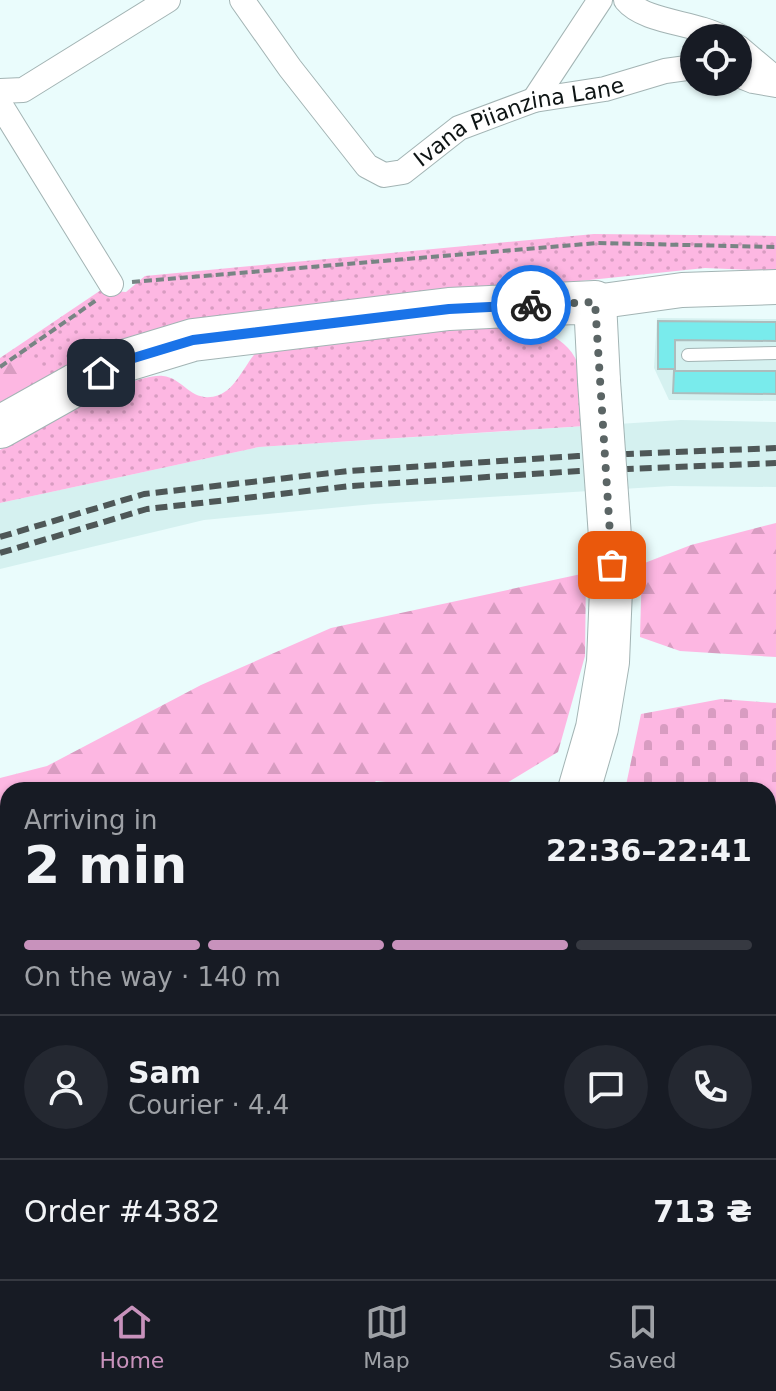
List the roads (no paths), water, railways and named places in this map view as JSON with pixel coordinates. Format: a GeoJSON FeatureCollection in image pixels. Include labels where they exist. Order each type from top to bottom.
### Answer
{"type":"FeatureCollection","features":[{"type":"Feature","properties":{"kind":"highway"},"geometry":{"type":"LineString","coordinates":[[0,427],[127,360],[193,340],[449,309],[595,302],[612,565],[608,662],[597,728],[581,782]]}},
{"type":"Feature","properties":{"kind":"main road"},"geometry":{"type":"LineString","coordinates":[[595,302],[682,290],[776,287]]}},
{"type":"Feature","properties":{"kind":"street"},"geometry":{"type":"LineString","coordinates":[[0,91],[23,90],[168,0]]}},
{"type":"Feature","properties":{"kind":"street","name":"Ivana Piianzina Lane"},"geometry":{"type":"LineString","coordinates":[[242,0],[290,68],[367,166],[384,175],[403,172],[459,128],[534,100],[605,89],[680,69]]}},
{"type":"Feature","properties":{"kind":"street"},"geometry":{"type":"LineString","coordinates":[[534,100],[600,0]]}},
{"type":"Feature","properties":{"kind":"street"},"geometry":{"type":"LineString","coordinates":[[626,0],[647,14],[686,24]]}},
{"type":"Feature","properties":{"kind":"street"},"geometry":{"type":"LineString","coordinates":[[752,59],[776,79]]}},
{"type":"Feature","properties":{"kind":"street"},"geometry":{"type":"LineString","coordinates":[[752,81],[776,85]]}},
{"type":"Feature","properties":{"kind":"street"},"geometry":{"type":"LineString","coordinates":[[0,104],[111,284]]}},
{"type":"Feature","properties":{"kind":"lane"},"geometry":{"type":"LineString","coordinates":[[688,355],[776,353]]}},
{"type":"Feature","properties":{"kind":"railway"},"geometry":{"type":"LineString","coordinates":[[0,537],[144,494],[349,471],[578,456],[776,448]]}},
{"type":"Feature","properties":{"kind":"railway"},"geometry":{"type":"LineString","coordinates":[[0,553],[147,509],[351,486],[579,471],[776,463]]}}]}
